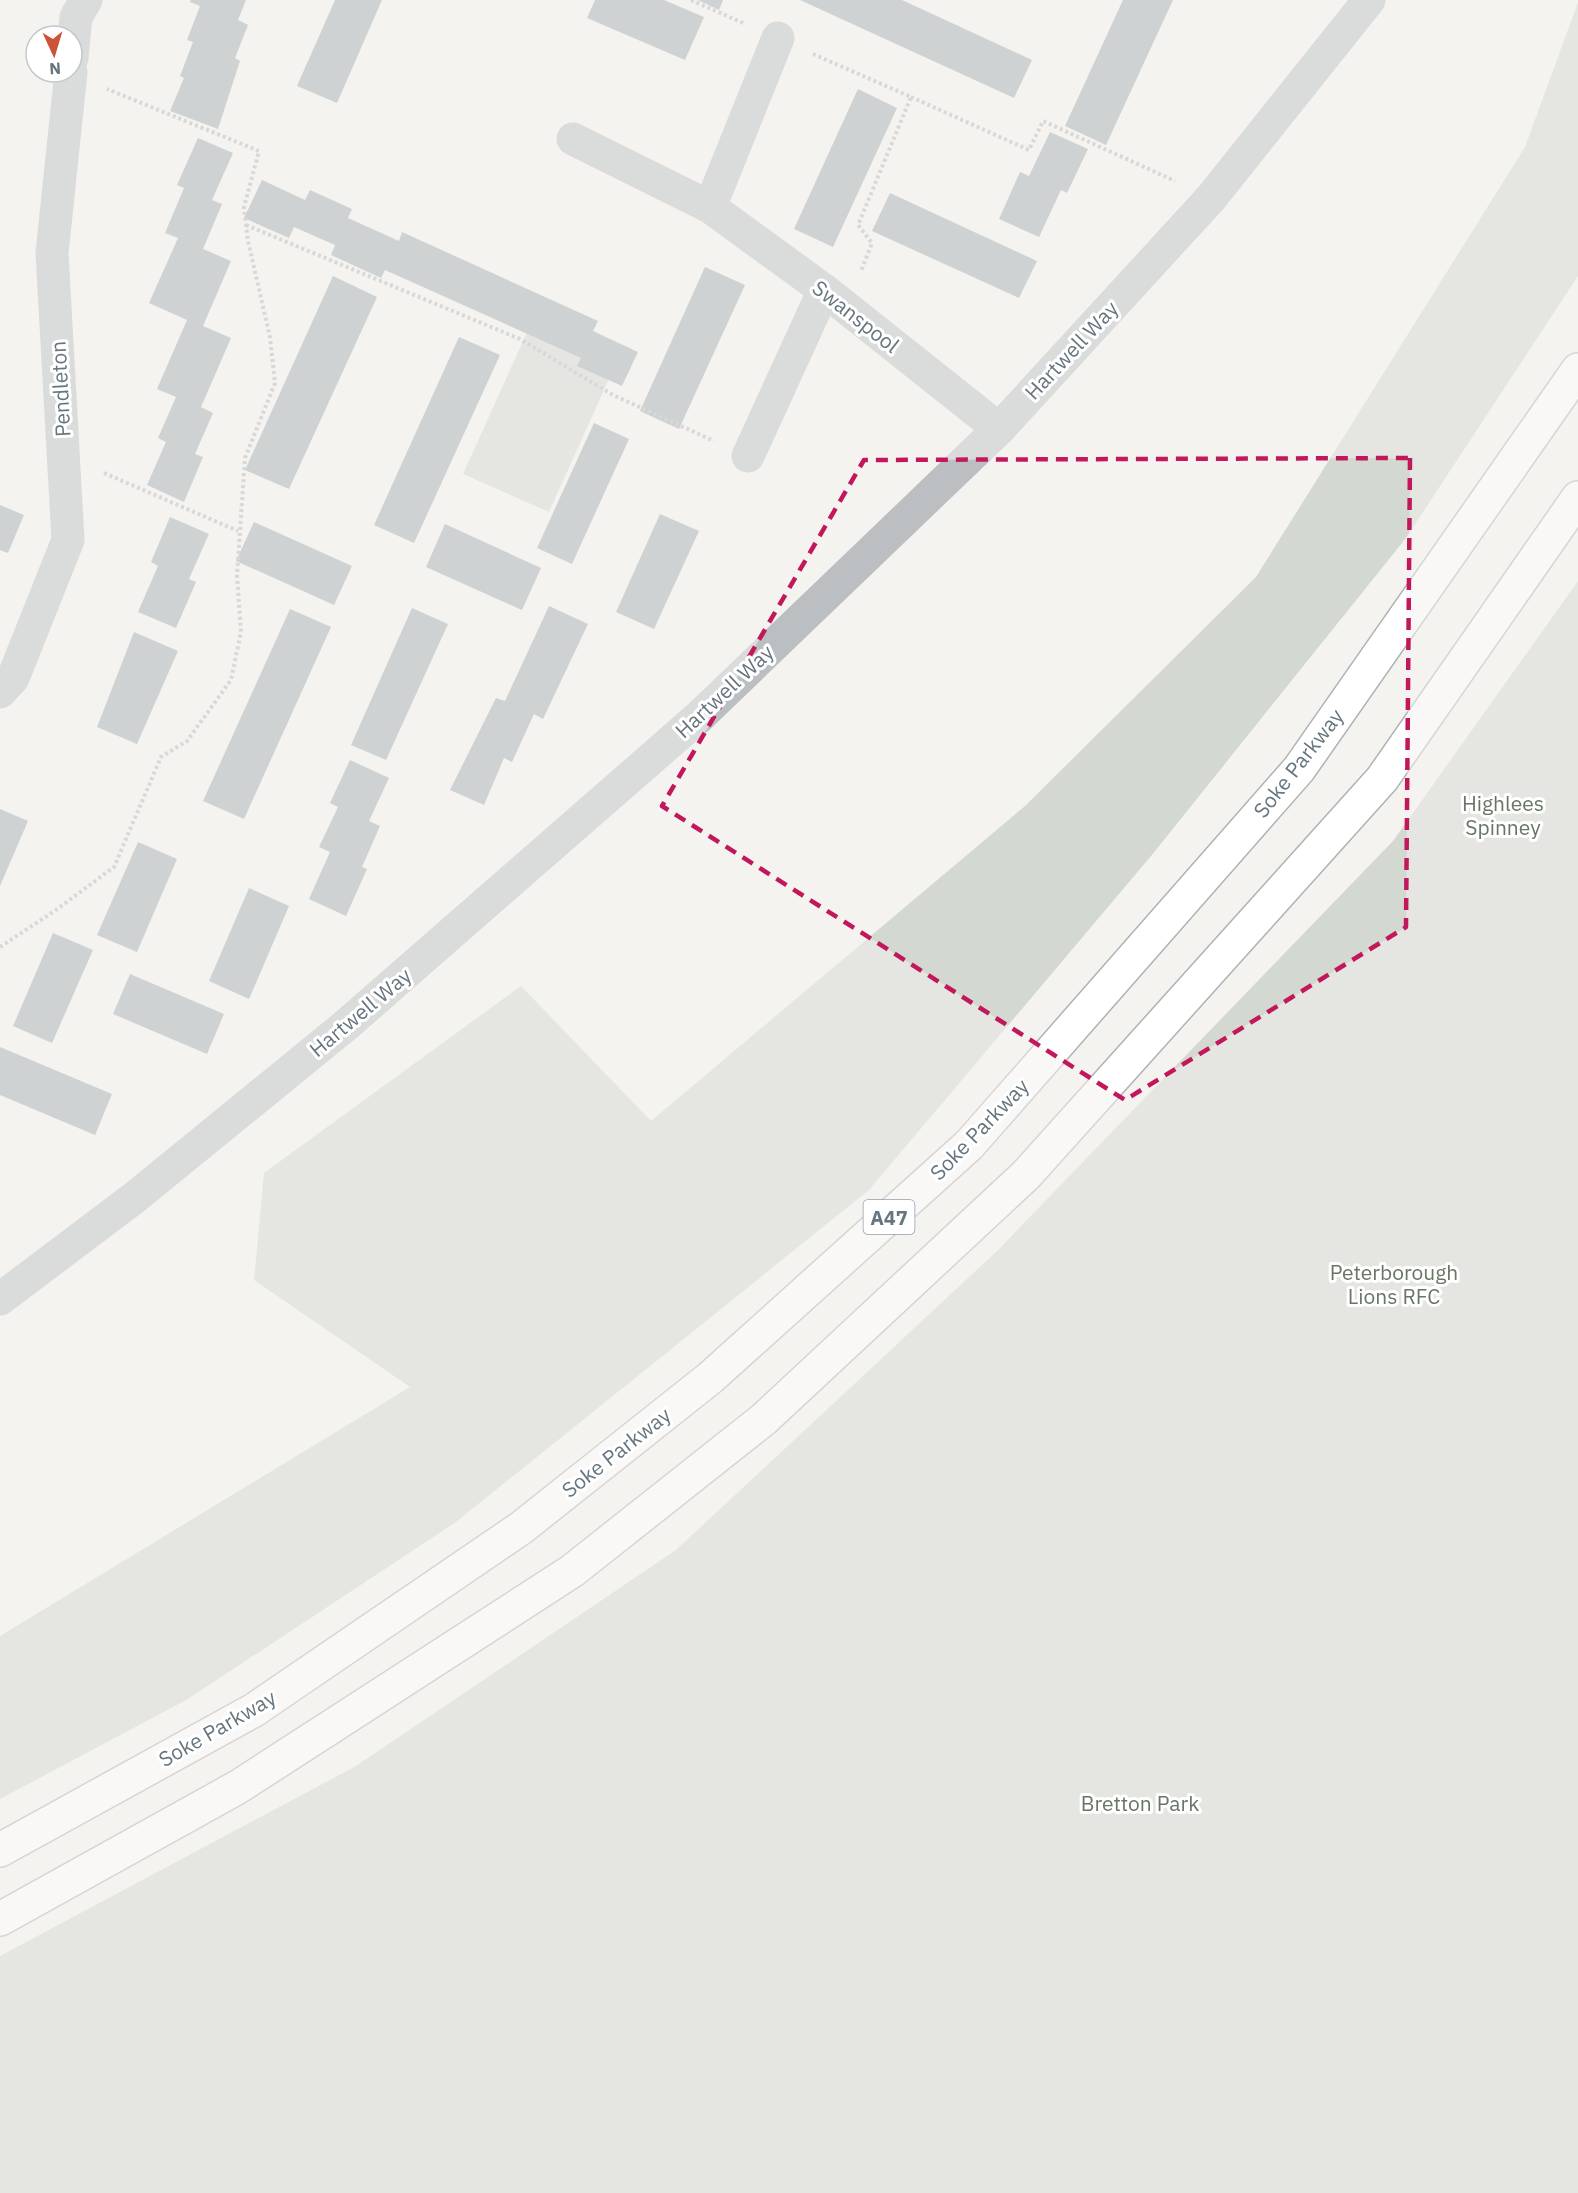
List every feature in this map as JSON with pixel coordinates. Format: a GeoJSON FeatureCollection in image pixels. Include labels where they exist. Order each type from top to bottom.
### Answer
{"type":"FeatureCollection","features":[{"type":"Feature","properties":{"kind":"highway","name":"Soke Parkway"},"geometry":{"type":"LineString","coordinates":[[0,1850],[254,1710],[521,1528],[710,1378],[969,1145],[1299,769],[1578,370]]}},
{"type":"Feature","properties":{"kind":"highway"},"geometry":{"type":"LineString","coordinates":[[0,1919],[238,1787],[572,1571],[764,1419],[1026,1175],[1374,788],[1578,498]]}},
{"type":"Feature","properties":{"kind":"street","name":"Pendleton"},"geometry":{"type":"LineString","coordinates":[[75,24],[76,17],[86,0]]}},
{"type":"Feature","properties":{"kind":"street","name":"Hartwell Way"},"geometry":{"type":"LineString","coordinates":[[0,1299],[134,1198],[345,1026],[700,716],[999,429],[1211,198],[1369,0]]}},
{"type":"Feature","properties":{"kind":"street"},"geometry":{"type":"LineString","coordinates":[[710,207],[778,38]]}},
{"type":"Feature","properties":{"kind":"street","name":"Pendleton"},"geometry":{"type":"LineString","coordinates":[[0,692],[13,678],[68,540],[52,253],[69,84]]}},
{"type":"Feature","properties":{"kind":"street","name":"Swanspool"},"geometry":{"type":"LineString","coordinates":[[573,139],[710,207],[835,299],[999,429]]}},
{"type":"Feature","properties":{"kind":"street"},"geometry":{"type":"LineString","coordinates":[[748,456],[835,299]]}},
{"type":"Feature","properties":{"kind":"path"},"geometry":{"type":"LineString","coordinates":[[691,0],[1029,150],[1043,121],[1211,198]]}},
{"type":"Feature","properties":{"kind":"path"},"geometry":{"type":"LineString","coordinates":[[0,947],[56,910],[114,867],[161,757],[187,741],[231,680],[241,632],[237,575],[238,531],[245,459],[275,383],[270,337],[244,207],[259,152],[84,74]]}},
{"type":"Feature","properties":{"kind":"path"},"geometry":{"type":"LineString","coordinates":[[835,299],[872,243],[858,225],[911,97]]}},
{"type":"Feature","properties":{"kind":"path"},"geometry":{"type":"LineString","coordinates":[[246,225],[520,339],[613,395],[748,456]]}},
{"type":"Feature","properties":{"kind":"path"},"geometry":{"type":"LineString","coordinates":[[63,456],[238,531]]}},
{"type":"Feature","properties":{"kind":"highlighted area"},"geometry":{"type":"Polygon","coordinates":[[[1410,458],[1406,927],[1125,1100],[662,806],[864,460],[1410,458]]]}},
{"type":"Feature","properties":{"kind":"green space"},"geometry":{"type":"Polygon","coordinates":[[[1578,2],[1578,276],[1406,538],[1151,856],[869,1190],[456,1522],[188,1699],[0,1799],[0,1636],[410,1387],[254,1280],[264,1173],[521,986],[651,1121],[1025,806],[1256,577],[1525,147],[1578,2]]]}},
{"type":"Feature","properties":{"kind":"green space"},"geometry":{"type":"Polygon","coordinates":[[[528,330],[613,370],[549,512],[463,474],[528,330]]]}},
{"type":"Feature","properties":{"kind":"green space","name":"Bretton Park"},"geometry":{"type":"Polygon","coordinates":[[[1578,581],[1578,2193],[0,2193],[0,1956],[356,1766],[676,1550],[997,1251],[1393,841],[1578,581]]]}},
{"type":"Feature","properties":{"kind":"building"},"geometry":{"type":"Polygon","coordinates":[[[191,0],[246,0],[238,20],[248,25],[235,58],[240,61],[218,129],[170,111],[184,78],[180,76],[193,42],[187,40],[200,6],[190,2],[191,0]]]}},
{"type":"Feature","properties":{"kind":"building"},"geometry":{"type":"Polygon","coordinates":[[[335,0],[382,0],[337,103],[297,86],[335,0]]]}},
{"type":"Feature","properties":{"kind":"building"},"geometry":{"type":"Polygon","coordinates":[[[595,0],[664,0],[704,17],[685,60],[587,18],[595,0]]]}},
{"type":"Feature","properties":{"kind":"building"},"geometry":{"type":"Polygon","coordinates":[[[698,0],[723,0],[719,10],[698,0]]]}},
{"type":"Feature","properties":{"kind":"building"},"geometry":{"type":"Polygon","coordinates":[[[800,0],[902,0],[1032,60],[1014,98],[800,0]]]}},
{"type":"Feature","properties":{"kind":"building"},"geometry":{"type":"Polygon","coordinates":[[[1123,0],[1173,0],[1106,145],[1065,126],[1123,0]]]}},
{"type":"Feature","properties":{"kind":"building"},"geometry":{"type":"Polygon","coordinates":[[[858,89],[897,108],[833,247],[794,229],[858,89]]]}},
{"type":"Feature","properties":{"kind":"building"},"geometry":{"type":"Polygon","coordinates":[[[1050,132],[1088,149],[1067,193],[1061,190],[1039,237],[999,219],[1020,172],[1029,176],[1050,132]]]}},
{"type":"Feature","properties":{"kind":"building"},"geometry":{"type":"Polygon","coordinates":[[[198,138],[233,153],[212,200],[222,204],[203,249],[231,261],[203,326],[231,338],[201,407],[213,413],[195,454],[203,457],[184,502],[147,485],[166,442],[158,438],[176,397],[157,389],[187,320],[149,303],[178,238],[165,233],[184,188],[177,185],[198,138]]]}},
{"type":"Feature","properties":{"kind":"building"},"geometry":{"type":"Polygon","coordinates":[[[262,180],[305,200],[310,190],[352,209],[348,218],[399,241],[402,232],[598,321],[593,331],[638,352],[622,386],[577,366],[581,358],[385,270],[381,278],[331,255],[335,245],[294,227],[289,238],[244,218],[262,180]]]}},
{"type":"Feature","properties":{"kind":"building"},"geometry":{"type":"Polygon","coordinates":[[[890,193],[1037,261],[1019,298],[872,231],[890,193]]]}},
{"type":"Feature","properties":{"kind":"building"},"geometry":{"type":"Polygon","coordinates":[[[705,267],[745,285],[679,429],[640,411],[705,267]]]}},
{"type":"Feature","properties":{"kind":"building"},"geometry":{"type":"Polygon","coordinates":[[[333,276],[377,297],[289,489],[245,470],[333,276]]]}},
{"type":"Feature","properties":{"kind":"building"},"geometry":{"type":"Polygon","coordinates":[[[459,337],[500,355],[414,543],[374,525],[459,337]]]}},
{"type":"Feature","properties":{"kind":"building"},"geometry":{"type":"Polygon","coordinates":[[[594,423],[629,439],[572,564],[537,548],[594,423]]]}},
{"type":"Feature","properties":{"kind":"building"},"geometry":{"type":"Polygon","coordinates":[[[0,505],[24,515],[8,553],[0,550],[0,505]]]}},
{"type":"Feature","properties":{"kind":"building"},"geometry":{"type":"Polygon","coordinates":[[[660,514],[699,531],[654,629],[616,612],[660,514]]]}},
{"type":"Feature","properties":{"kind":"building"},"geometry":{"type":"Polygon","coordinates":[[[170,517],[209,534],[189,579],[196,582],[176,628],[138,612],[158,566],[151,562],[170,517]]]}},
{"type":"Feature","properties":{"kind":"building"},"geometry":{"type":"Polygon","coordinates":[[[254,522],[352,566],[334,605],[236,561],[254,522]]]}},
{"type":"Feature","properties":{"kind":"building"},"geometry":{"type":"Polygon","coordinates":[[[445,524],[541,568],[522,610],[426,567],[445,524]]]}},
{"type":"Feature","properties":{"kind":"building"},"geometry":{"type":"Polygon","coordinates":[[[549,606],[588,624],[543,719],[534,714],[512,762],[504,758],[484,805],[450,790],[496,698],[505,701],[549,606]]]}},
{"type":"Feature","properties":{"kind":"building"},"geometry":{"type":"Polygon","coordinates":[[[412,608],[448,624],[386,760],[351,745],[412,608]]]}},
{"type":"Feature","properties":{"kind":"building"},"geometry":{"type":"Polygon","coordinates":[[[290,609],[331,627],[244,819],[203,801],[290,609]]]}},
{"type":"Feature","properties":{"kind":"building"},"geometry":{"type":"Polygon","coordinates":[[[134,632],[178,651],[137,744],[97,727],[134,632]]]}},
{"type":"Feature","properties":{"kind":"building"},"geometry":{"type":"Polygon","coordinates":[[[350,760],[389,778],[369,821],[380,826],[362,867],[367,869],[346,916],[309,899],[330,852],[319,847],[338,807],[330,803],[350,760]]]}},
{"type":"Feature","properties":{"kind":"building"},"geometry":{"type":"Polygon","coordinates":[[[0,809],[28,821],[0,886],[0,809]]]}},
{"type":"Feature","properties":{"kind":"building"},"geometry":{"type":"Polygon","coordinates":[[[138,842],[177,859],[137,952],[97,935],[138,842]]]}},
{"type":"Feature","properties":{"kind":"building"},"geometry":{"type":"Polygon","coordinates":[[[249,888],[289,906],[249,999],[209,981],[249,888]]]}},
{"type":"Feature","properties":{"kind":"building"},"geometry":{"type":"Polygon","coordinates":[[[53,933],[93,950],[52,1043],[13,1026],[53,933]]]}},
{"type":"Feature","properties":{"kind":"building"},"geometry":{"type":"Polygon","coordinates":[[[130,974],[224,1014],[207,1054],[113,1014],[130,974]]]}},
{"type":"Feature","properties":{"kind":"building"},"geometry":{"type":"Polygon","coordinates":[[[0,1047],[112,1094],[95,1135],[0,1095],[0,1047]]]}},
{"type":"Feature","properties":{"kind":"park label","name":"Highlees Spinney"},"geometry":{"type":"Point","coordinates":[1503,815]}},
{"type":"Feature","properties":{"kind":"park label","name":"Peterborough Lions RFC"},"geometry":{"type":"Point","coordinates":[1394,1284]}}]}
